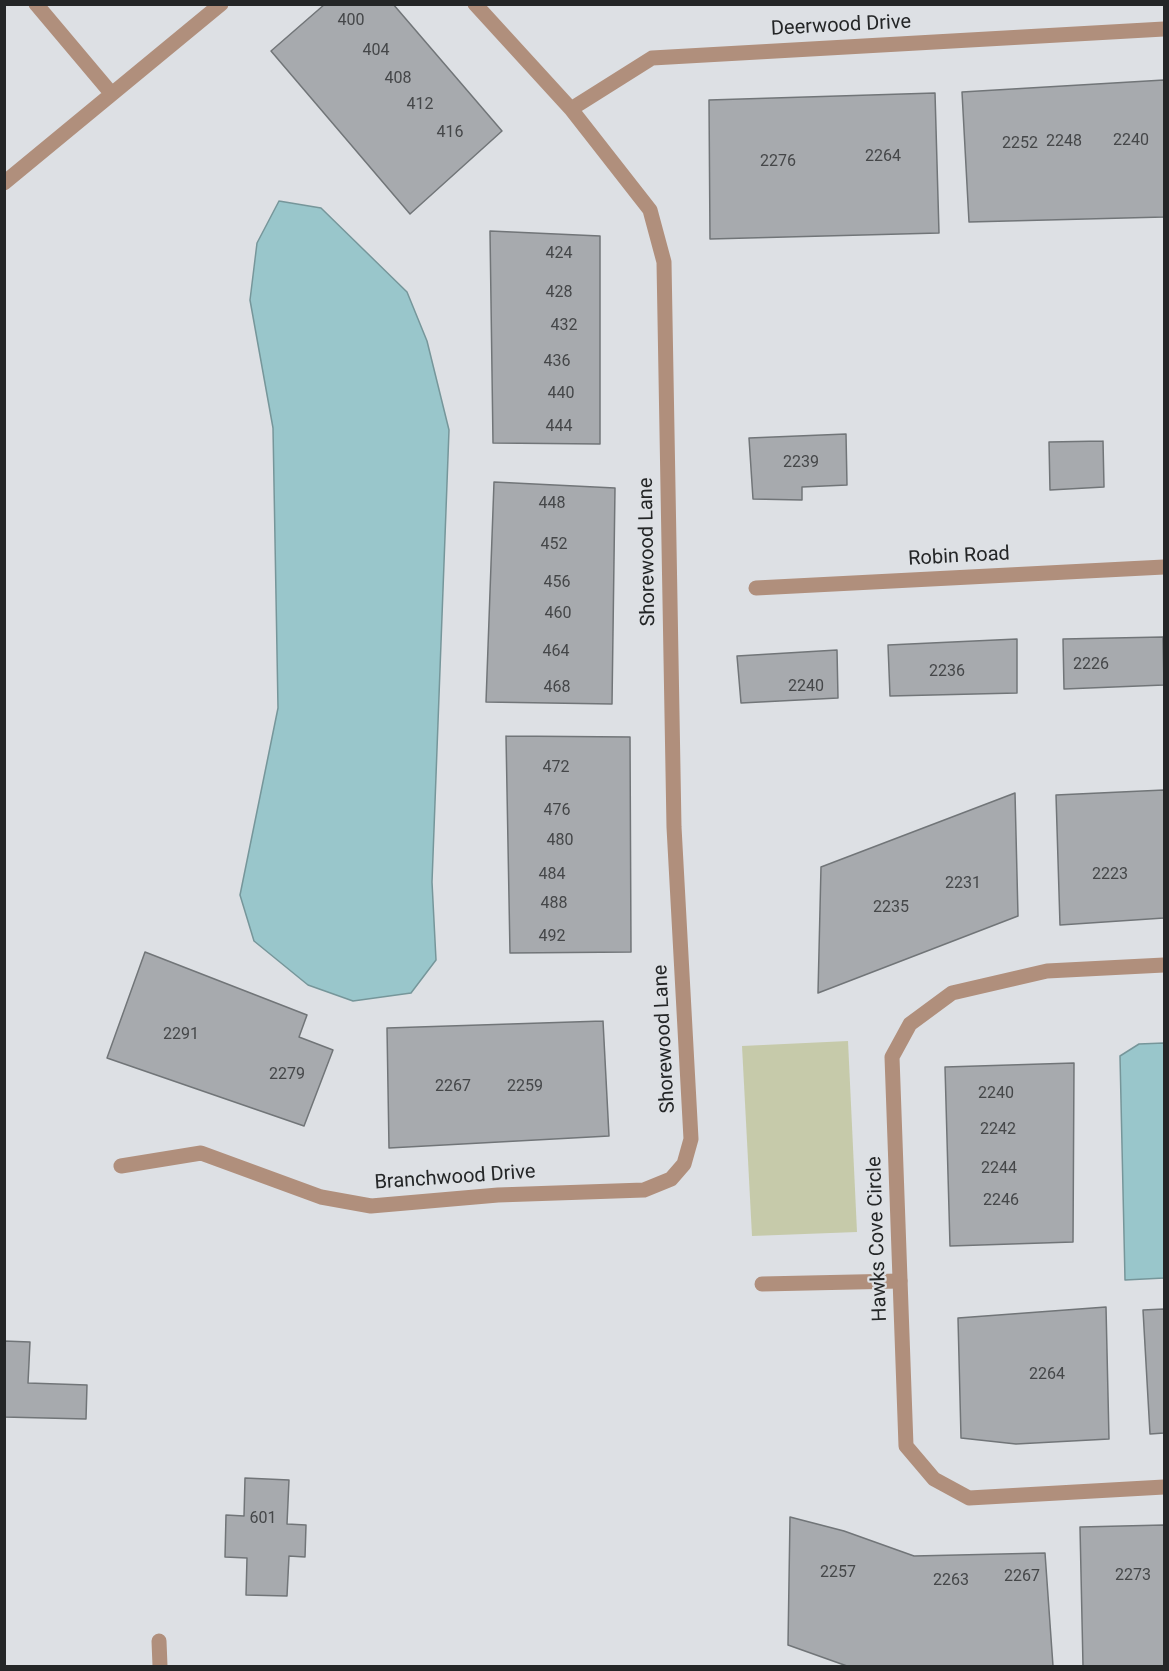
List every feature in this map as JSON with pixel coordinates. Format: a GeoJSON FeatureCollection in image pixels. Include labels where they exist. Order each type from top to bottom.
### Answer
{"type":"FeatureCollection","features":[{"type":"Feature","properties":{"kind":"street"},"geometry":{"type":"LineString","coordinates":[[36,4],[111,93]]}},
{"type":"Feature","properties":{"kind":"street"},"geometry":{"type":"LineString","coordinates":[[4,183],[221,4]]}},
{"type":"Feature","properties":{"kind":"street","name":"Shorewood Lane"},"geometry":{"type":"LineString","coordinates":[[475,4],[571,109],[650,210],[664,262],[674,827],[691,1139],[684,1164]]}},
{"type":"Feature","properties":{"kind":"street","name":"Deerwood Drive"},"geometry":{"type":"LineString","coordinates":[[571,109],[652,58],[1164,29]]}},
{"type":"Feature","properties":{"kind":"street","name":"Robin Road"},"geometry":{"type":"LineString","coordinates":[[756,588],[1164,567]]}},
{"type":"Feature","properties":{"kind":"street","name":"Hawks Cove Circle"},"geometry":{"type":"LineString","coordinates":[[1164,965],[1047,971],[952,993],[910,1024],[892,1057],[906,1446],[934,1479],[969,1498],[1164,1487]]}},
{"type":"Feature","properties":{"kind":"street","name":"Branchwood Drive"},"geometry":{"type":"LineString","coordinates":[[121,1166],[201,1154],[321,1197],[371,1206],[498,1195],[644,1190],[671,1179],[684,1164]]}},
{"type":"Feature","properties":{"kind":"street"},"geometry":{"type":"LineString","coordinates":[[762,1284],[900,1281]]}},
{"type":"Feature","properties":{"kind":"street"},"geometry":{"type":"LineString","coordinates":[[159,1641],[160,1666]]}},
{"type":"Feature","properties":{"kind":"green space"},"geometry":{"type":"Polygon","coordinates":[[[848,1041],[857,1232],[752,1236],[742,1046],[848,1041]]]}},
{"type":"Feature","properties":{"kind":"water"},"geometry":{"type":"Polygon","coordinates":[[[279,201],[321,208],[407,292],[427,341],[449,430],[432,882],[436,960],[411,993],[353,1001],[308,985],[254,941],[240,895],[278,708],[273,428],[250,300],[257,243],[279,201]]]}},
{"type":"Feature","properties":{"kind":"water"},"geometry":{"type":"Polygon","coordinates":[[[1164,1043],[1164,1278],[1125,1280],[1120,1056],[1139,1044],[1164,1043]]]}},
{"type":"Feature","properties":{"kind":"building"},"geometry":{"type":"Polygon","coordinates":[[[325,4],[393,4],[502,131],[410,214],[271,51],[325,4]]]}},
{"type":"Feature","properties":{"kind":"building"},"geometry":{"type":"Polygon","coordinates":[[[1164,80],[1164,217],[969,222],[962,92],[1164,80]]]}},
{"type":"Feature","properties":{"kind":"building"},"geometry":{"type":"Polygon","coordinates":[[[935,93],[939,233],[710,239],[709,100],[935,93]]]}},
{"type":"Feature","properties":{"kind":"building"},"geometry":{"type":"Polygon","coordinates":[[[490,231],[600,236],[600,444],[493,443],[490,231]]]}},
{"type":"Feature","properties":{"kind":"building"},"geometry":{"type":"Polygon","coordinates":[[[846,434],[847,485],[802,487],[802,500],[753,499],[749,438],[846,434]]]}},
{"type":"Feature","properties":{"kind":"building"},"geometry":{"type":"Polygon","coordinates":[[[1103,441],[1104,487],[1050,490],[1049,442],[1103,441]]]}},
{"type":"Feature","properties":{"kind":"building"},"geometry":{"type":"Polygon","coordinates":[[[494,482],[615,488],[612,704],[486,702],[494,482]]]}},
{"type":"Feature","properties":{"kind":"building"},"geometry":{"type":"Polygon","coordinates":[[[1163,637],[1164,685],[1064,689],[1063,639],[1163,637]]]}},
{"type":"Feature","properties":{"kind":"building"},"geometry":{"type":"Polygon","coordinates":[[[1017,639],[1017,693],[890,696],[888,645],[1017,639]]]}},
{"type":"Feature","properties":{"kind":"building"},"geometry":{"type":"Polygon","coordinates":[[[837,650],[838,698],[741,703],[737,656],[837,650]]]}},
{"type":"Feature","properties":{"kind":"building"},"geometry":{"type":"Polygon","coordinates":[[[506,736],[630,737],[631,952],[510,953],[506,736]]]}},
{"type":"Feature","properties":{"kind":"building"},"geometry":{"type":"Polygon","coordinates":[[[1164,790],[1164,918],[1060,925],[1056,795],[1164,790]]]}},
{"type":"Feature","properties":{"kind":"building"},"geometry":{"type":"Polygon","coordinates":[[[1015,793],[1018,916],[818,993],[821,867],[1015,793]]]}},
{"type":"Feature","properties":{"kind":"building"},"geometry":{"type":"Polygon","coordinates":[[[145,952],[307,1015],[299,1037],[333,1050],[304,1126],[107,1058],[145,952]]]}},
{"type":"Feature","properties":{"kind":"building"},"geometry":{"type":"Polygon","coordinates":[[[603,1021],[609,1136],[389,1148],[387,1028],[603,1021]]]}},
{"type":"Feature","properties":{"kind":"building"},"geometry":{"type":"Polygon","coordinates":[[[1074,1063],[1073,1242],[950,1246],[945,1067],[1074,1063]]]}},
{"type":"Feature","properties":{"kind":"building"},"geometry":{"type":"Polygon","coordinates":[[[1106,1307],[1109,1439],[1016,1444],[961,1438],[958,1318],[1106,1307]]]}},
{"type":"Feature","properties":{"kind":"building"},"geometry":{"type":"Polygon","coordinates":[[[1164,1309],[1164,1433],[1150,1434],[1143,1310],[1164,1309]]]}},
{"type":"Feature","properties":{"kind":"building"},"geometry":{"type":"Polygon","coordinates":[[[4,1341],[30,1342],[28,1383],[87,1385],[86,1419],[4,1417],[4,1341]]]}},
{"type":"Feature","properties":{"kind":"building"},"geometry":{"type":"Polygon","coordinates":[[[245,1478],[289,1480],[287,1524],[306,1525],[305,1557],[289,1556],[287,1596],[246,1595],[247,1558],[225,1557],[226,1515],[244,1516],[245,1478]]]}},
{"type":"Feature","properties":{"kind":"building"},"geometry":{"type":"Polygon","coordinates":[[[790,1517],[844,1531],[914,1556],[1045,1553],[1053,1666],[847,1666],[788,1645],[790,1517]]]}},
{"type":"Feature","properties":{"kind":"building"},"geometry":{"type":"Polygon","coordinates":[[[1164,1525],[1164,1666],[1083,1666],[1080,1527],[1164,1525]]]}}]}
